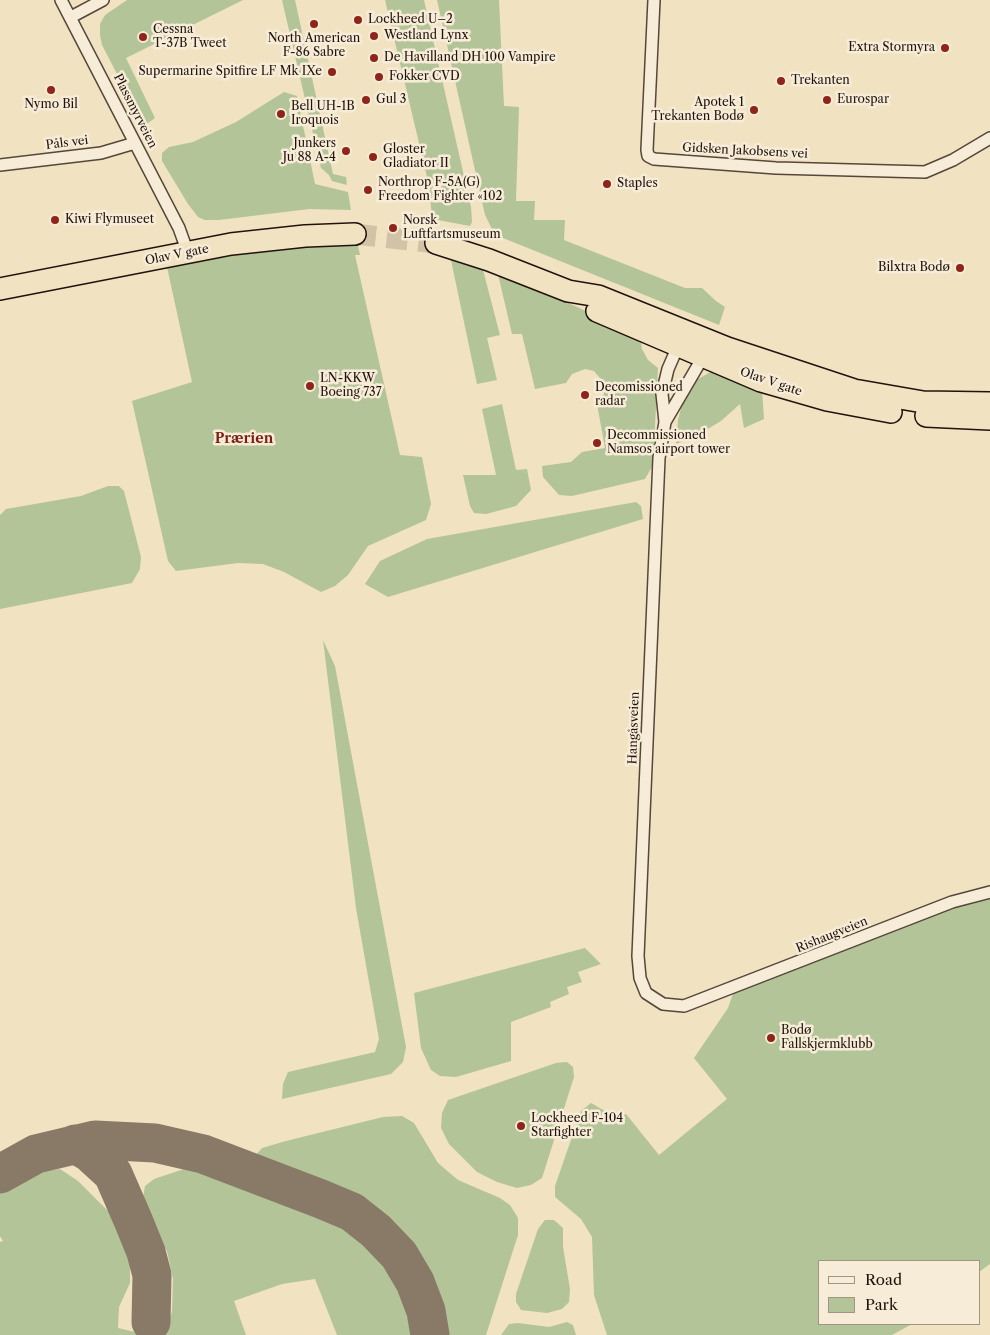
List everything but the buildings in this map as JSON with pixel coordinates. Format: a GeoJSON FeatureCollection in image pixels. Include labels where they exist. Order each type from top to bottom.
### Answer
{"type":"FeatureCollection","features":[{"type":"Feature","properties":{"kind":"highway","name":"Olav V gate"},"geometry":{"type":"LineString","coordinates":[[0,289],[267,239],[355,234]]}},
{"type":"Feature","properties":{"kind":"highway","name":"Olav V gate"},"geometry":{"type":"LineString","coordinates":[[436,243],[489,260],[568,291],[598,296],[797,373],[875,395],[924,402],[990,403]]}},
{"type":"Feature","properties":{"kind":"highway","name":"Olav V gate"},"geometry":{"type":"LineString","coordinates":[[568,291],[593,309],[761,380],[827,400],[895,413],[942,418],[990,419]]}},
{"type":"Feature","properties":{"kind":"street","name":"Plassmyrveien"},"geometry":{"type":"LineString","coordinates":[[61,0],[179,228],[188,253]]}},
{"type":"Feature","properties":{"kind":"street"},"geometry":{"type":"LineString","coordinates":[[71,17],[103,0]]}},
{"type":"Feature","properties":{"kind":"street","name":"Gidsken Jakobsens vei"},"geometry":{"type":"LineString","coordinates":[[654,0],[648,156],[654,159],[776,168],[925,172],[953,160],[990,138]]}},
{"type":"Feature","properties":{"kind":"street","name":"Påls vei"},"geometry":{"type":"LineString","coordinates":[[0,165],[101,153],[135,143]]}},
{"type":"Feature","properties":{"kind":"street"},"geometry":{"type":"LineString","coordinates":[[698,336],[703,357],[665,422],[662,394],[668,369],[678,346],[698,336]]}},
{"type":"Feature","properties":{"kind":"street","name":"Hangåsveien"},"geometry":{"type":"LineString","coordinates":[[665,422],[658,467],[638,956],[640,978],[646,994],[663,1004],[684,1006]]}},
{"type":"Feature","properties":{"kind":"street","name":"Rishaugveien"},"geometry":{"type":"LineString","coordinates":[[684,1006],[952,902],[990,892]]}},
{"type":"Feature","properties":{"kind":"green space"},"geometry":{"type":"Polygon","coordinates":[[[127,0],[243,0],[126,58],[155,118],[144,126],[102,45],[100,35],[100,24],[105,15],[127,0]]]}},
{"type":"Feature","properties":{"kind":"green space"},"geometry":{"type":"Polygon","coordinates":[[[282,0],[295,0],[333,174],[346,177],[347,185],[332,181],[329,175],[321,168],[282,0]]]}},
{"type":"Feature","properties":{"kind":"green space"},"geometry":{"type":"Polygon","coordinates":[[[385,0],[424,0],[471,207],[472,222],[470,226],[438,220],[432,215],[428,181],[385,0]]]}},
{"type":"Feature","properties":{"kind":"green space"},"geometry":{"type":"Polygon","coordinates":[[[437,0],[499,0],[504,106],[519,107],[516,201],[535,201],[534,220],[565,220],[564,240],[685,288],[702,288],[725,307],[719,325],[498,236],[493,231],[485,215],[437,0]]]}},
{"type":"Feature","properties":{"kind":"green space"},"geometry":{"type":"Polygon","coordinates":[[[284,92],[297,96],[315,184],[348,192],[351,210],[309,209],[219,220],[205,220],[198,217],[162,161],[162,153],[169,147],[193,142],[236,122],[284,92]]]}},
{"type":"Feature","properties":{"kind":"green space"},"geometry":{"type":"Polygon","coordinates":[[[357,242],[360,255],[355,255],[400,455],[422,457],[431,504],[426,520],[368,546],[348,575],[335,586],[321,592],[284,572],[263,564],[238,563],[176,571],[168,561],[132,401],[192,382],[167,267],[283,247],[357,242]]]}},
{"type":"Feature","properties":{"kind":"green space"},"geometry":{"type":"Polygon","coordinates":[[[451,260],[483,270],[500,335],[487,338],[497,380],[477,384],[451,260]]]}},
{"type":"Feature","properties":{"kind":"green space"},"geometry":{"type":"Polygon","coordinates":[[[497,270],[640,336],[642,349],[648,360],[658,368],[653,465],[645,479],[572,496],[559,495],[543,477],[542,466],[571,462],[582,452],[605,448],[597,404],[604,394],[604,383],[594,371],[585,369],[572,374],[566,383],[535,389],[522,334],[512,334],[497,270]]]}},
{"type":"Feature","properties":{"kind":"green space"},"geometry":{"type":"Polygon","coordinates":[[[712,371],[762,390],[764,419],[744,428],[740,404],[721,421],[696,436],[676,444],[678,420],[684,397],[693,382],[712,371]]]}},
{"type":"Feature","properties":{"kind":"green space"},"geometry":{"type":"Polygon","coordinates":[[[502,404],[516,470],[527,469],[531,490],[516,506],[486,514],[474,513],[470,506],[463,475],[496,475],[482,409],[502,404]]]}},
{"type":"Feature","properties":{"kind":"green space"},"geometry":{"type":"Polygon","coordinates":[[[108,486],[119,486],[124,491],[141,557],[140,569],[132,583],[0,609],[0,515],[6,509],[81,496],[108,486]]]}},
{"type":"Feature","properties":{"kind":"green space"},"geometry":{"type":"Polygon","coordinates":[[[636,502],[641,506],[643,519],[388,597],[365,584],[380,561],[427,539],[636,502]]]}},
{"type":"Feature","properties":{"kind":"green space"},"geometry":{"type":"Polygon","coordinates":[[[323,640],[335,666],[406,1047],[403,1062],[391,1074],[282,1099],[283,1084],[288,1072],[375,1052],[379,1039],[356,908],[323,640]]]}},
{"type":"Feature","properties":{"kind":"green space"},"geometry":{"type":"Polygon","coordinates":[[[990,892],[990,1264],[980,1271],[980,1260],[818,1260],[818,1325],[910,1325],[892,1335],[607,1335],[594,1295],[592,1237],[581,1219],[555,1197],[555,1186],[581,1111],[591,1103],[605,1111],[622,1116],[626,1114],[659,1155],[727,1099],[694,1058],[728,1008],[735,988],[990,892]]]}},
{"type":"Feature","properties":{"kind":"green space"},"geometry":{"type":"Polygon","coordinates":[[[585,948],[601,964],[578,972],[582,982],[567,987],[569,994],[550,1002],[551,1007],[511,1022],[511,1061],[456,1077],[440,1076],[431,1070],[421,1048],[414,993],[585,948]]]}},
{"type":"Feature","properties":{"kind":"green space"},"geometry":{"type":"Polygon","coordinates":[[[567,1062],[573,1067],[574,1077],[542,1178],[531,1185],[517,1188],[497,1182],[477,1172],[449,1144],[441,1128],[442,1113],[448,1100],[556,1063],[567,1062]]]}},
{"type":"Feature","properties":{"kind":"green space"},"geometry":{"type":"Polygon","coordinates":[[[402,1116],[414,1123],[438,1163],[458,1180],[500,1198],[510,1205],[518,1218],[518,1235],[486,1335],[448,1335],[440,1294],[421,1258],[402,1233],[374,1209],[348,1192],[254,1157],[262,1148],[286,1141],[383,1117],[402,1116]]]}},
{"type":"Feature","properties":{"kind":"green space"},"geometry":{"type":"Polygon","coordinates":[[[196,1165],[332,1218],[362,1236],[380,1254],[398,1280],[407,1304],[414,1335],[337,1335],[315,1279],[282,1284],[234,1301],[246,1335],[164,1335],[172,1312],[173,1279],[167,1251],[150,1226],[142,1203],[145,1186],[154,1179],[196,1165]]]}},
{"type":"Feature","properties":{"kind":"green space"},"geometry":{"type":"Polygon","coordinates":[[[60,1169],[78,1181],[113,1216],[120,1227],[130,1258],[130,1283],[119,1307],[118,1328],[148,1335],[0,1335],[0,1242],[3,1241],[0,1236],[0,1188],[41,1171],[60,1169]]]}},
{"type":"Feature","properties":{"kind":"green space"},"geometry":{"type":"Polygon","coordinates":[[[545,1220],[554,1220],[563,1228],[563,1247],[570,1289],[569,1302],[562,1309],[547,1313],[521,1310],[516,1302],[516,1294],[538,1229],[545,1220]]]}},
{"type":"Feature","properties":{"kind":"green space"},"geometry":{"type":"Polygon","coordinates":[[[567,1322],[573,1325],[576,1335],[501,1335],[509,1324],[518,1323],[549,1327],[567,1322]]]}},
{"type":"Feature","properties":{"kind":"taxiway"},"geometry":{"type":"LineString","coordinates":[[0,1174],[36,1154],[95,1140],[155,1143],[203,1154],[352,1212],[376,1231],[399,1255],[415,1282],[426,1311],[430,1335]]}},
{"type":"Feature","properties":{"kind":"taxiway"},"geometry":{"type":"LineString","coordinates":[[75,1144],[89,1152],[113,1174],[133,1220],[146,1252],[152,1275],[151,1322]]}},
{"type":"Feature","properties":{"kind":"tunnel"},"geometry":{"type":"LineString","coordinates":[[355,234],[436,243]]}},
{"type":"Feature","properties":{"kind":"place","name":"Lockheed U–2"},"geometry":{"type":"Point","coordinates":[358,20]}},
{"type":"Feature","properties":{"kind":"place","name":"North American F-86 Sabre"},"geometry":{"type":"Point","coordinates":[314,24]}},
{"type":"Feature","properties":{"kind":"place","name":"Westland Lynx"},"geometry":{"type":"Point","coordinates":[374,36]}},
{"type":"Feature","properties":{"kind":"place","name":"Cessna T-37B Tweet"},"geometry":{"type":"Point","coordinates":[143,37]}},
{"type":"Feature","properties":{"kind":"place","name":"Extra Stormyra"},"geometry":{"type":"Point","coordinates":[945,48]}},
{"type":"Feature","properties":{"kind":"place","name":"De Havilland DH 100 Vampire"},"geometry":{"type":"Point","coordinates":[374,58]}},
{"type":"Feature","properties":{"kind":"place","name":"Supermarine Spitfire LF Mk IXe"},"geometry":{"type":"Point","coordinates":[332,72]}},
{"type":"Feature","properties":{"kind":"place","name":"Fokker CVD"},"geometry":{"type":"Point","coordinates":[379,77]}},
{"type":"Feature","properties":{"kind":"place","name":"Trekanten"},"geometry":{"type":"Point","coordinates":[781,81]}},
{"type":"Feature","properties":{"kind":"place","name":"Nymo Bil"},"geometry":{"type":"Point","coordinates":[51,90]}},
{"type":"Feature","properties":{"kind":"place","name":"Gul 3"},"geometry":{"type":"Point","coordinates":[366,100]}},
{"type":"Feature","properties":{"kind":"place","name":"Eurospar"},"geometry":{"type":"Point","coordinates":[827,100]}},
{"type":"Feature","properties":{"kind":"place","name":"Apotek 1 Trekanten Bodø"},"geometry":{"type":"Point","coordinates":[754,110]}},
{"type":"Feature","properties":{"kind":"place","name":"Bell UH-1B Iroquois"},"geometry":{"type":"Point","coordinates":[281,114]}},
{"type":"Feature","properties":{"kind":"place","name":"Junkers Ju 88 A-4"},"geometry":{"type":"Point","coordinates":[346,151]}},
{"type":"Feature","properties":{"kind":"place","name":"Gloster Gladiator II"},"geometry":{"type":"Point","coordinates":[373,157]}},
{"type":"Feature","properties":{"kind":"place","name":"Staples"},"geometry":{"type":"Point","coordinates":[607,184]}},
{"type":"Feature","properties":{"kind":"place","name":"Northrop F-5A(G) Freedom Fighter «102"},"geometry":{"type":"Point","coordinates":[368,190]}},
{"type":"Feature","properties":{"kind":"place","name":"Kiwi Flymuseet"},"geometry":{"type":"Point","coordinates":[55,220]}},
{"type":"Feature","properties":{"kind":"place","name":"Norsk Luftfartsmuseum"},"geometry":{"type":"Point","coordinates":[393,228]}},
{"type":"Feature","properties":{"kind":"place","name":"Bilxtra Bodø"},"geometry":{"type":"Point","coordinates":[960,268]}},
{"type":"Feature","properties":{"kind":"place","name":"LN-KKW Boeing 737"},"geometry":{"type":"Point","coordinates":[310,386]}},
{"type":"Feature","properties":{"kind":"place","name":"Decomissioned radar"},"geometry":{"type":"Point","coordinates":[585,395]}},
{"type":"Feature","properties":{"kind":"place","name":"Decommissioned Namsos airport tower"},"geometry":{"type":"Point","coordinates":[597,443]}},
{"type":"Feature","properties":{"kind":"place","name":"Bodø Fallskjermklubb"},"geometry":{"type":"Point","coordinates":[771,1038]}},
{"type":"Feature","properties":{"kind":"place","name":"Lockheed F-104 Starfighter"},"geometry":{"type":"Point","coordinates":[521,1126]}},
{"type":"Feature","properties":{"kind":"district","name":"Prærien"},"geometry":{"type":"Point","coordinates":[244,439]}}]}
